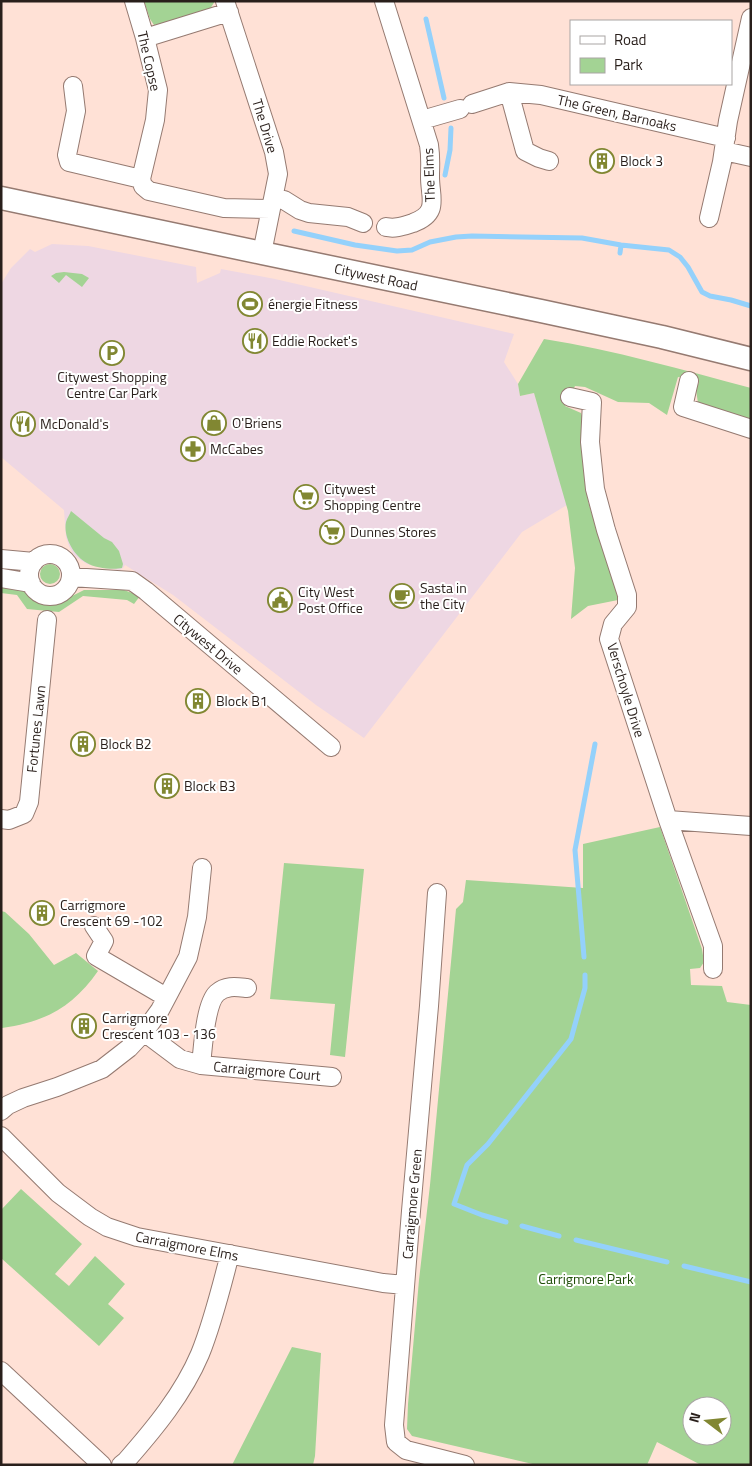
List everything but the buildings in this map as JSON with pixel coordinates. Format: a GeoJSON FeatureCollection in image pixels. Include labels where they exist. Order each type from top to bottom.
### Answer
{"type":"FeatureCollection","features":[{"type":"Feature","properties":{"kind":"street","name":"The Copse"},"geometry":{"type":"LineString","coordinates":[[134,1],[158,90],[155,120],[141,179]]}},
{"type":"Feature","properties":{"kind":"street","name":"The Elms"},"geometry":{"type":"LineString","coordinates":[[384,1],[430,145],[432,198],[428,214],[418,221],[396,228],[386,227]]}},
{"type":"Feature","properties":{"kind":"street"},"geometry":{"type":"LineString","coordinates":[[145,38],[227,7]]}},
{"type":"Feature","properties":{"kind":"street","name":"The Drive"},"geometry":{"type":"LineString","coordinates":[[227,7],[274,152],[278,174],[262,253]]}},
{"type":"Feature","properties":{"kind":"street"},"geometry":{"type":"LineString","coordinates":[[709,218],[751,18]]}},
{"type":"Feature","properties":{"kind":"street"},"geometry":{"type":"LineString","coordinates":[[73,86],[76,111],[67,154],[69,162],[141,179],[143,186],[149,191],[224,208],[272,204],[284,200],[309,213],[348,217],[363,223]]}},
{"type":"Feature","properties":{"kind":"street"},"geometry":{"type":"LineString","coordinates":[[508,92],[526,152],[549,161]]}},
{"type":"Feature","properties":{"kind":"street","name":"The Green, Barnoaks"},"geometry":{"type":"LineString","coordinates":[[422,120],[508,92],[541,95],[725,144],[751,157]]}},
{"type":"Feature","properties":{"kind":"street","name":"Citywest Road"},"geometry":{"type":"LineString","coordinates":[[1,198],[662,337],[751,359]]}},
{"type":"Feature","properties":{"kind":"street"},"geometry":{"type":"LineString","coordinates":[[689,381],[683,407],[751,429]]}},
{"type":"Feature","properties":{"kind":"street","name":"Verschoyle Drive"},"geometry":{"type":"LineString","coordinates":[[570,397],[592,402],[590,442],[595,489],[627,595],[626,608],[613,624],[609,639],[668,820],[712,946],[713,970]]}},
{"type":"Feature","properties":{"kind":"street"},"geometry":{"type":"LineString","coordinates":[[44,554],[58,555],[64,558],[70,570],[69,584],[60,593],[54,595],[40,593],[31,583],[30,572],[34,562],[44,554]]}},
{"type":"Feature","properties":{"kind":"street"},"geometry":{"type":"LineString","coordinates":[[1,559],[34,562]]}},
{"type":"Feature","properties":{"kind":"street","name":"Citywest Drive"},"geometry":{"type":"LineString","coordinates":[[71,577],[132,581],[330,748]]}},
{"type":"Feature","properties":{"kind":"street"},"geometry":{"type":"LineString","coordinates":[[1,578],[31,583]]}},
{"type":"Feature","properties":{"kind":"street","name":"Fortunes Lawn"},"geometry":{"type":"LineString","coordinates":[[1,819],[9,820],[24,814],[29,802],[47,620]]}},
{"type":"Feature","properties":{"kind":"street"},"geometry":{"type":"LineString","coordinates":[[668,820],[751,826]]}},
{"type":"Feature","properties":{"kind":"street"},"geometry":{"type":"LineString","coordinates":[[1,1111],[8,1105],[23,1098],[102,1069],[129,1048],[144,1032],[160,1010],[188,957],[197,917],[202,868]]}},
{"type":"Feature","properties":{"kind":"street","name":"Carraigmore Green"},"geometry":{"type":"LineString","coordinates":[[437,893],[394,1425],[396,1442],[406,1450],[465,1465]]}},
{"type":"Feature","properties":{"kind":"street"},"geometry":{"type":"LineString","coordinates":[[94,926],[104,941],[96,956],[166,997]]}},
{"type":"Feature","properties":{"kind":"street","name":"Carraigmore Court"},"geometry":{"type":"LineString","coordinates":[[201,1065],[208,1009],[217,993],[230,986],[247,988]]}},
{"type":"Feature","properties":{"kind":"street","name":"Carraigmore Court"},"geometry":{"type":"LineString","coordinates":[[144,1032],[180,1059],[201,1065],[332,1077]]}},
{"type":"Feature","properties":{"kind":"street","name":"Carraigmore Elms"},"geometry":{"type":"LineString","coordinates":[[1,1136],[58,1194],[107,1227],[137,1237],[405,1285]]}},
{"type":"Feature","properties":{"kind":"street"},"geometry":{"type":"LineString","coordinates":[[126,1464],[160,1423],[181,1390],[200,1354],[217,1303],[230,1254]]}},
{"type":"Feature","properties":{"kind":"street"},"geometry":{"type":"LineString","coordinates":[[1,1371],[102,1465]]}},
{"type":"Feature","properties":{"kind":"shaded area","name":"Citywest Shopping Centre"},"geometry":{"type":"Polygon","coordinates":[[[52,244],[88,246],[196,267],[197,283],[220,273],[221,269],[275,279],[514,334],[504,362],[518,384],[520,396],[534,393],[567,505],[522,532],[364,738],[316,705],[173,595],[125,565],[120,570],[103,568],[87,564],[79,559],[74,555],[66,537],[64,510],[1,457],[1,284],[11,268],[30,249],[35,252],[52,244]]]}},
{"type":"Feature","properties":{"kind":"green space"},"geometry":{"type":"Polygon","coordinates":[[[144,1],[215,1],[210,9],[154,25],[144,1]]]}},
{"type":"Feature","properties":{"kind":"green space"},"geometry":{"type":"Polygon","coordinates":[[[64,272],[82,274],[89,278],[82,287],[66,275],[59,283],[51,276],[64,272]]]}},
{"type":"Feature","properties":{"kind":"green space"},"geometry":{"type":"Polygon","coordinates":[[[544,339],[674,367],[751,388],[751,423],[707,409],[698,403],[696,390],[699,382],[678,377],[667,415],[649,403],[618,402],[585,387],[575,386],[565,406],[581,413],[584,422],[582,428],[588,501],[597,531],[609,560],[618,600],[588,606],[571,619],[575,568],[568,511],[534,393],[520,396],[518,384],[544,339]]]}},
{"type":"Feature","properties":{"kind":"green space"},"geometry":{"type":"Polygon","coordinates":[[[71,511],[104,538],[112,542],[119,551],[123,564],[122,568],[109,569],[94,566],[78,556],[70,546],[66,534],[66,522],[71,511]]]}},
{"type":"Feature","properties":{"kind":"green space"},"geometry":{"type":"Polygon","coordinates":[[[46,564],[54,564],[60,570],[60,578],[54,584],[46,584],[40,578],[40,570],[46,564]]]}},
{"type":"Feature","properties":{"kind":"green space"},"geometry":{"type":"Polygon","coordinates":[[[1,587],[22,588],[37,599],[53,603],[84,590],[124,590],[140,596],[134,604],[127,600],[83,596],[59,612],[27,609],[17,595],[1,593],[1,587]]]}},
{"type":"Feature","properties":{"kind":"green space","name":"Carrigmore Park"},"geometry":{"type":"Polygon","coordinates":[[[660,827],[702,949],[704,962],[700,968],[690,969],[691,985],[722,986],[727,1002],[751,1005],[751,1465],[701,1465],[657,1442],[647,1465],[537,1465],[412,1436],[407,1429],[419,1280],[430,1185],[456,909],[463,902],[466,880],[583,888],[583,844],[660,827]]]}},
{"type":"Feature","properties":{"kind":"green space"},"geometry":{"type":"Polygon","coordinates":[[[284,863],[364,869],[345,1057],[330,1055],[335,1004],[270,999],[284,863]]]}},
{"type":"Feature","properties":{"kind":"green space"},"geometry":{"type":"Polygon","coordinates":[[[1,911],[5,912],[29,934],[54,965],[76,953],[98,971],[78,994],[57,1011],[32,1022],[2,1028],[1,1036],[1,911]]]}},
{"type":"Feature","properties":{"kind":"green space"},"geometry":{"type":"Polygon","coordinates":[[[21,1189],[82,1244],[55,1274],[69,1286],[95,1256],[125,1284],[108,1304],[124,1318],[99,1346],[1,1258],[1,1210],[21,1189]]]}},
{"type":"Feature","properties":{"kind":"green space"},"geometry":{"type":"Polygon","coordinates":[[[292,1347],[321,1353],[313,1465],[232,1465],[292,1347]]]}},
{"type":"Feature","properties":{"kind":"waterway"},"geometry":{"type":"LineString","coordinates":[[426,19],[444,98]]}},
{"type":"Feature","properties":{"kind":"waterway"},"geometry":{"type":"LineString","coordinates":[[445,175],[450,150],[451,128]]}},
{"type":"Feature","properties":{"kind":"waterway"},"geometry":{"type":"LineString","coordinates":[[294,231],[355,245],[397,251],[412,250],[430,242],[472,236],[582,238],[621,245],[669,250],[680,257],[688,267],[702,292],[710,296],[751,306]]}},
{"type":"Feature","properties":{"kind":"waterway"},"geometry":{"type":"LineString","coordinates":[[620,253],[621,245]]}},
{"type":"Feature","properties":{"kind":"waterway"},"geometry":{"type":"LineString","coordinates":[[584,957],[575,850],[595,744]]}},
{"type":"Feature","properties":{"kind":"waterway"},"geometry":{"type":"LineString","coordinates":[[506,1222],[454,1204],[467,1165],[488,1144],[571,1039],[585,988],[585,975]]}},
{"type":"Feature","properties":{"kind":"waterway"},"geometry":{"type":"LineString","coordinates":[[522,1226],[559,1236]]}},
{"type":"Feature","properties":{"kind":"waterway"},"geometry":{"type":"LineString","coordinates":[[576,1240],[667,1262]]}},
{"type":"Feature","properties":{"kind":"waterway"},"geometry":{"type":"LineString","coordinates":[[684,1266],[751,1282]]}},
{"type":"Feature","properties":{"kind":"place","name":"Block 3"},"geometry":{"type":"Point","coordinates":[602,161]}},
{"type":"Feature","properties":{"kind":"place","name":"énergie Fitness"},"geometry":{"type":"Point","coordinates":[250,304]}},
{"type":"Feature","properties":{"kind":"place","name":"Eddie Rocket's"},"geometry":{"type":"Point","coordinates":[255,341]}},
{"type":"Feature","properties":{"kind":"place","name":"Citywest Shopping Centre Car Park"},"geometry":{"type":"Point","coordinates":[112,353]}},
{"type":"Feature","properties":{"kind":"place","name":"O'Briens"},"geometry":{"type":"Point","coordinates":[214,423]}},
{"type":"Feature","properties":{"kind":"place","name":"McDonald's"},"geometry":{"type":"Point","coordinates":[23,424]}},
{"type":"Feature","properties":{"kind":"place","name":"McCabes"},"geometry":{"type":"Point","coordinates":[193,449]}},
{"type":"Feature","properties":{"kind":"place","name":"Citywest Shopping Centre"},"geometry":{"type":"Point","coordinates":[306,497]}},
{"type":"Feature","properties":{"kind":"place","name":"Dunnes Stores"},"geometry":{"type":"Point","coordinates":[332,532]}},
{"type":"Feature","properties":{"kind":"place","name":"Sasta in the City"},"geometry":{"type":"Point","coordinates":[402,596]}},
{"type":"Feature","properties":{"kind":"place","name":"City West Post Office"},"geometry":{"type":"Point","coordinates":[280,600]}},
{"type":"Feature","properties":{"kind":"place","name":"Block B1"},"geometry":{"type":"Point","coordinates":[198,701]}},
{"type":"Feature","properties":{"kind":"place","name":"Block B2"},"geometry":{"type":"Point","coordinates":[83,744]}},
{"type":"Feature","properties":{"kind":"place","name":"Block B3"},"geometry":{"type":"Point","coordinates":[167,786]}},
{"type":"Feature","properties":{"kind":"place","name":"Carrigmore Crescent 69 -102"},"geometry":{"type":"Point","coordinates":[42,913]}},
{"type":"Feature","properties":{"kind":"place","name":"Carrigmore Crescent 103 - 136"},"geometry":{"type":"Point","coordinates":[84,1026]}}]}
